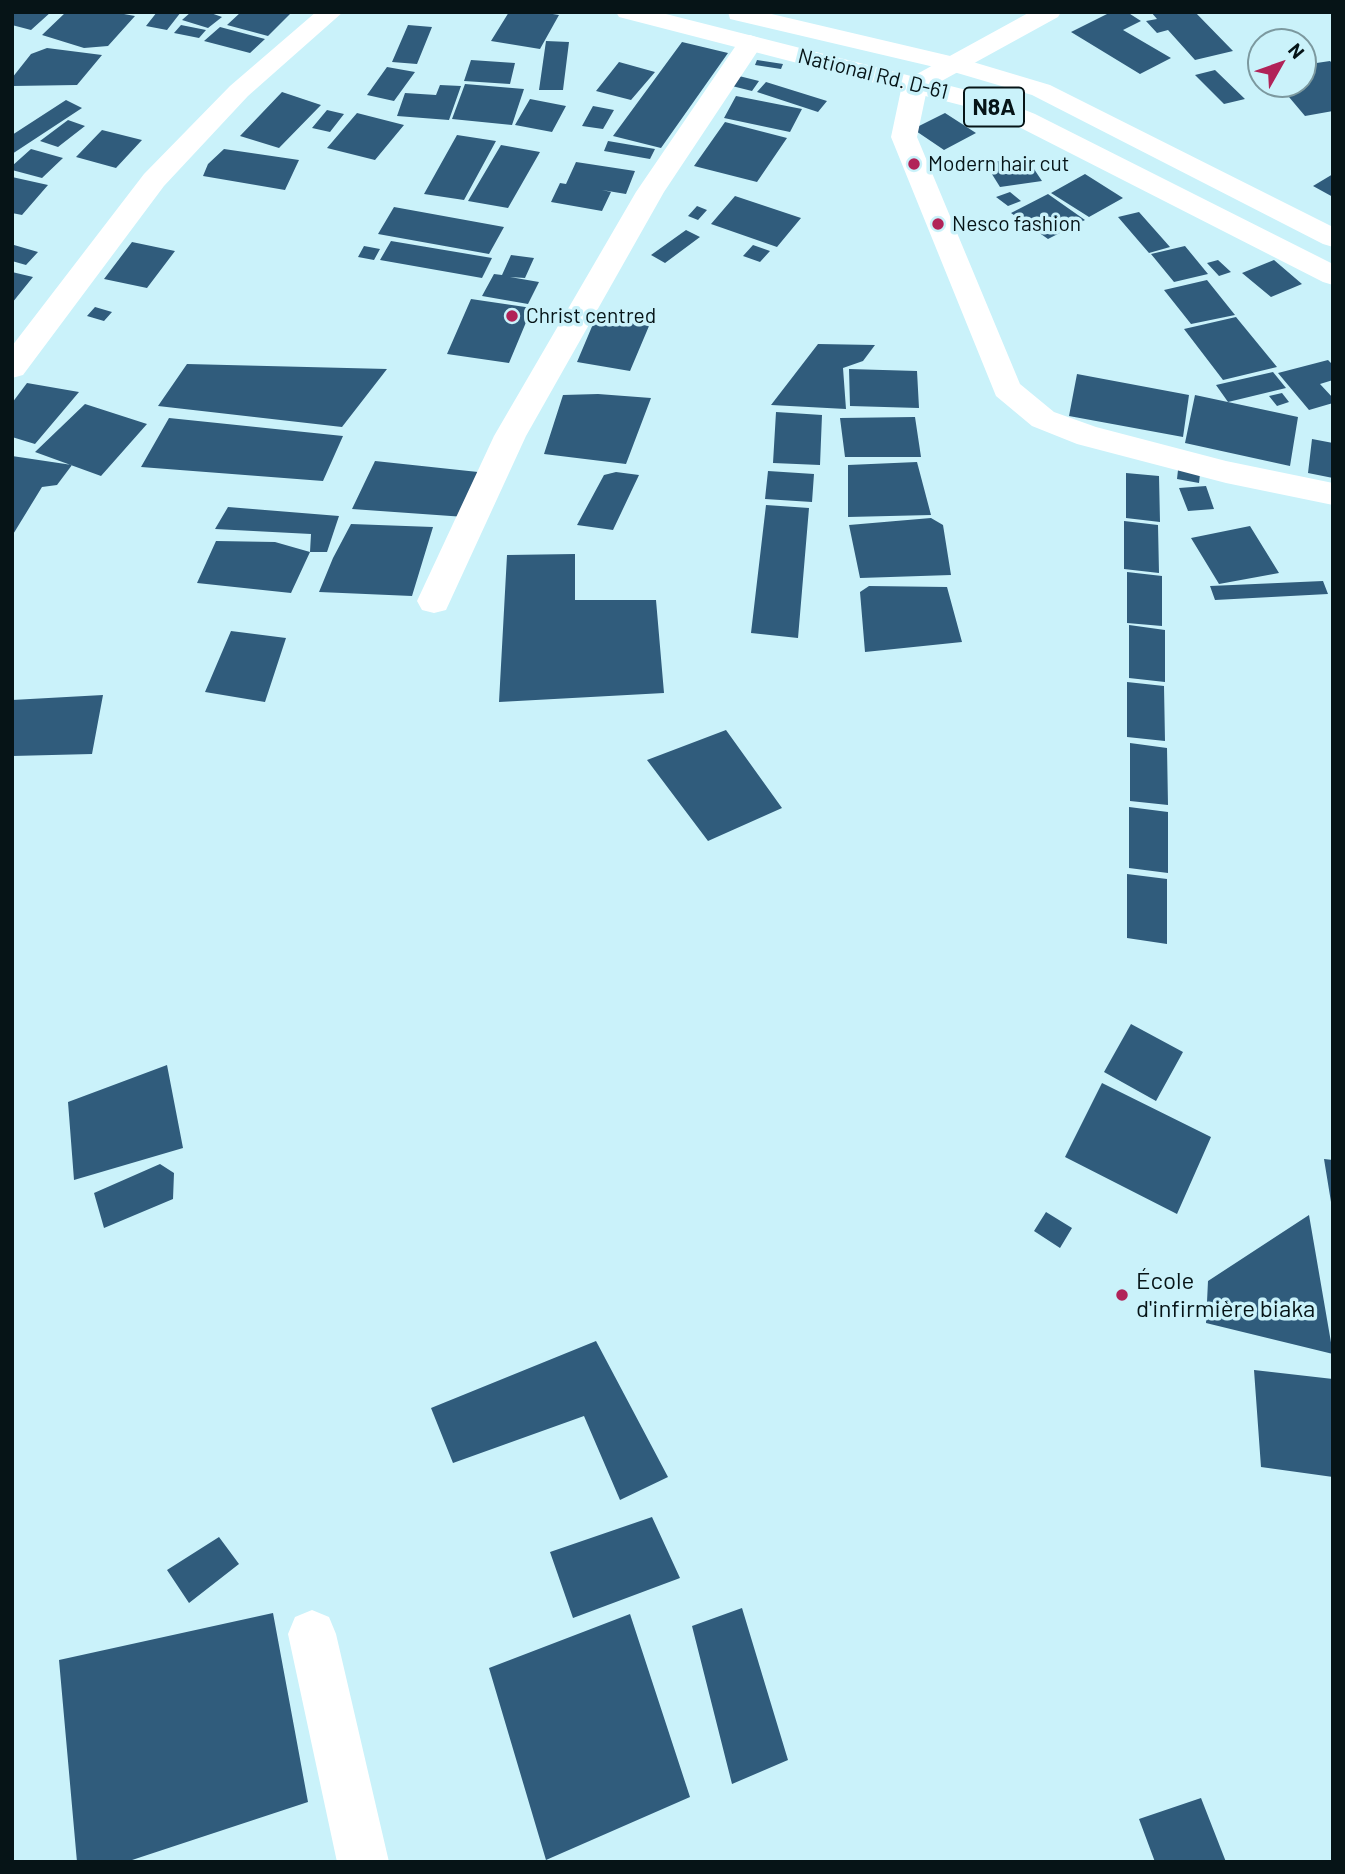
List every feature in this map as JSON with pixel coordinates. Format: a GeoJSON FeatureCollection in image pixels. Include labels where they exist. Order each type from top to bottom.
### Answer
{"type":"FeatureCollection","features":[{"type":"Feature","properties":{"kind":"main road"},"geometry":{"type":"LineString","coordinates":[[12,369],[57,305],[154,180],[239,91],[331,12]]}},
{"type":"Feature","properties":{"kind":"main road","name":"National Rd. D-61"},"geometry":{"type":"LineString","coordinates":[[628,12],[981,102],[1026,120],[1333,276]]}},
{"type":"Feature","properties":{"kind":"main road","name":"National Rd. D-61"},"geometry":{"type":"LineString","coordinates":[[733,12],[954,64],[1041,90],[1333,238]]}},
{"type":"Feature","properties":{"kind":"main road"},"geometry":{"type":"LineString","coordinates":[[1049,12],[915,85],[904,137],[1007,388],[1043,419],[1088,436],[1226,472],[1333,494]]}},
{"type":"Feature","properties":{"kind":"main road"},"geometry":{"type":"LineString","coordinates":[[434,601],[510,436],[650,192],[750,43]]}},
{"type":"Feature","properties":{"kind":"main road"},"geometry":{"type":"LineString","coordinates":[[312,1634],[363,1862]]}},
{"type":"Feature","properties":{"kind":"building"},"geometry":{"type":"Polygon","coordinates":[[[12,12],[51,12],[31,30],[12,25],[12,12]]]}},
{"type":"Feature","properties":{"kind":"building"},"geometry":{"type":"Polygon","coordinates":[[[66,12],[113,12],[135,16],[108,46],[84,48],[42,35],[66,12]]]}},
{"type":"Feature","properties":{"kind":"building"},"geometry":{"type":"Polygon","coordinates":[[[157,12],[181,12],[167,30],[146,26],[157,12]]]}},
{"type":"Feature","properties":{"kind":"building"},"geometry":{"type":"Polygon","coordinates":[[[191,12],[208,12],[222,17],[208,28],[182,20],[191,12]]]}},
{"type":"Feature","properties":{"kind":"building"},"geometry":{"type":"Polygon","coordinates":[[[241,12],[292,12],[268,36],[227,25],[241,12]]]}},
{"type":"Feature","properties":{"kind":"building"},"geometry":{"type":"Polygon","coordinates":[[[509,12],[559,15],[540,49],[491,41],[509,12]]]}},
{"type":"Feature","properties":{"kind":"building"},"geometry":{"type":"Polygon","coordinates":[[[1111,12],[1127,12],[1141,21],[1123,30],[1171,58],[1140,74],[1071,32],[1111,12]]]}},
{"type":"Feature","properties":{"kind":"building"},"geometry":{"type":"Polygon","coordinates":[[[1151,12],[1195,12],[1233,51],[1195,60],[1168,30],[1157,33],[1146,21],[1157,19],[1151,12]]]}},
{"type":"Feature","properties":{"kind":"building"},"geometry":{"type":"Polygon","coordinates":[[[181,25],[206,30],[199,38],[174,33],[181,25]]]}},
{"type":"Feature","properties":{"kind":"building"},"geometry":{"type":"Polygon","coordinates":[[[408,25],[432,27],[417,64],[392,62],[408,25]]]}},
{"type":"Feature","properties":{"kind":"building"},"geometry":{"type":"Polygon","coordinates":[[[220,27],[265,39],[250,53],[204,41],[220,27]]]}},
{"type":"Feature","properties":{"kind":"building"},"geometry":{"type":"Polygon","coordinates":[[[546,41],[569,42],[563,90],[539,90],[546,41]]]}},
{"type":"Feature","properties":{"kind":"building"},"geometry":{"type":"Polygon","coordinates":[[[682,42],[728,53],[661,148],[613,136],[682,42]]]}},
{"type":"Feature","properties":{"kind":"building"},"geometry":{"type":"Polygon","coordinates":[[[47,48],[102,55],[77,85],[12,86],[12,78],[31,54],[47,48]]]}},
{"type":"Feature","properties":{"kind":"building"},"geometry":{"type":"Polygon","coordinates":[[[471,60],[515,63],[510,84],[464,81],[471,60]]]}},
{"type":"Feature","properties":{"kind":"building"},"geometry":{"type":"Polygon","coordinates":[[[757,60],[783,64],[781,69],[755,65],[757,60]]]}},
{"type":"Feature","properties":{"kind":"building"},"geometry":{"type":"Polygon","coordinates":[[[1330,61],[1333,64],[1333,111],[1305,116],[1290,98],[1317,98],[1317,63],[1330,61]]]}},
{"type":"Feature","properties":{"kind":"building"},"geometry":{"type":"Polygon","coordinates":[[[619,62],[655,72],[631,100],[596,91],[619,62]]]}},
{"type":"Feature","properties":{"kind":"building"},"geometry":{"type":"Polygon","coordinates":[[[387,67],[415,72],[394,101],[367,95],[387,67]]]}},
{"type":"Feature","properties":{"kind":"building"},"geometry":{"type":"Polygon","coordinates":[[[1215,70],[1245,99],[1224,104],[1195,75],[1215,70]]]}},
{"type":"Feature","properties":{"kind":"building"},"geometry":{"type":"Polygon","coordinates":[[[739,76],[759,81],[752,91],[732,86],[739,76]]]}},
{"type":"Feature","properties":{"kind":"building"},"geometry":{"type":"Polygon","coordinates":[[[766,82],[827,101],[818,112],[757,92],[766,82]]]}},
{"type":"Feature","properties":{"kind":"building"},"geometry":{"type":"Polygon","coordinates":[[[465,84],[524,89],[512,125],[452,119],[465,84]]]}},
{"type":"Feature","properties":{"kind":"building"},"geometry":{"type":"Polygon","coordinates":[[[440,85],[461,86],[449,120],[397,116],[405,93],[436,95],[440,85]]]}},
{"type":"Feature","properties":{"kind":"building"},"geometry":{"type":"Polygon","coordinates":[[[282,92],[321,105],[279,148],[240,136],[282,92]]]}},
{"type":"Feature","properties":{"kind":"building"},"geometry":{"type":"Polygon","coordinates":[[[736,96],[802,109],[790,132],[724,118],[736,96]]]}},
{"type":"Feature","properties":{"kind":"building"},"geometry":{"type":"Polygon","coordinates":[[[530,99],[566,106],[552,132],[515,125],[530,99]]]}},
{"type":"Feature","properties":{"kind":"building"},"geometry":{"type":"Polygon","coordinates":[[[66,100],[82,108],[12,154],[12,135],[66,100]]]}},
{"type":"Feature","properties":{"kind":"building"},"geometry":{"type":"Polygon","coordinates":[[[593,106],[614,110],[603,129],[582,126],[593,106]]]}},
{"type":"Feature","properties":{"kind":"building"},"geometry":{"type":"Polygon","coordinates":[[[327,110],[344,114],[330,132],[312,128],[327,110]]]}},
{"type":"Feature","properties":{"kind":"building"},"geometry":{"type":"Polygon","coordinates":[[[357,113],[404,125],[375,160],[327,148],[357,113]]]}},
{"type":"Feature","properties":{"kind":"building"},"geometry":{"type":"Polygon","coordinates":[[[945,113],[976,133],[944,150],[913,129],[945,113]]]}},
{"type":"Feature","properties":{"kind":"building"},"geometry":{"type":"Polygon","coordinates":[[[68,120],[85,126],[58,147],[40,141],[68,120]]]}},
{"type":"Feature","properties":{"kind":"building"},"geometry":{"type":"Polygon","coordinates":[[[725,122],[787,138],[757,182],[694,166],[725,122]]]}},
{"type":"Feature","properties":{"kind":"building"},"geometry":{"type":"Polygon","coordinates":[[[102,130],[142,140],[116,168],[76,157],[102,130]]]}},
{"type":"Feature","properties":{"kind":"building"},"geometry":{"type":"Polygon","coordinates":[[[457,135],[496,141],[464,200],[424,194],[457,135]]]}},
{"type":"Feature","properties":{"kind":"building"},"geometry":{"type":"Polygon","coordinates":[[[608,141],[655,149],[650,159],[604,151],[608,141]]]}},
{"type":"Feature","properties":{"kind":"building"},"geometry":{"type":"Polygon","coordinates":[[[501,145],[540,152],[508,208],[468,201],[501,145]]]}},
{"type":"Feature","properties":{"kind":"building"},"geometry":{"type":"Polygon","coordinates":[[[31,149],[63,158],[42,178],[12,170],[12,166],[31,149]]]}},
{"type":"Feature","properties":{"kind":"building"},"geometry":{"type":"Polygon","coordinates":[[[224,149],[299,160],[285,190],[203,176],[208,164],[224,149]]]}},
{"type":"Feature","properties":{"kind":"building"},"geometry":{"type":"Polygon","coordinates":[[[1026,157],[1042,181],[1000,187],[985,163],[1026,157]]]}},
{"type":"Feature","properties":{"kind":"building"},"geometry":{"type":"Polygon","coordinates":[[[576,162],[635,171],[626,194],[602,190],[611,192],[602,211],[551,202],[560,183],[566,184],[576,162]]]}},
{"type":"Feature","properties":{"kind":"building"},"geometry":{"type":"Polygon","coordinates":[[[1085,174],[1123,198],[1089,217],[1051,193],[1085,174]]]}},
{"type":"Feature","properties":{"kind":"building"},"geometry":{"type":"Polygon","coordinates":[[[1333,174],[1333,197],[1313,186],[1333,174]]]}},
{"type":"Feature","properties":{"kind":"building"},"geometry":{"type":"Polygon","coordinates":[[[12,177],[48,185],[22,215],[12,213],[12,177]]]}},
{"type":"Feature","properties":{"kind":"building"},"geometry":{"type":"Polygon","coordinates":[[[1010,192],[1021,201],[1008,206],[996,197],[1010,192]]]}},
{"type":"Feature","properties":{"kind":"building"},"geometry":{"type":"Polygon","coordinates":[[[1048,194],[1085,220],[1048,239],[1011,213],[1048,194]]]}},
{"type":"Feature","properties":{"kind":"building"},"geometry":{"type":"Polygon","coordinates":[[[735,196],[801,218],[777,247],[711,224],[735,196]]]}},
{"type":"Feature","properties":{"kind":"building"},"geometry":{"type":"Polygon","coordinates":[[[697,206],[707,210],[698,220],[688,216],[697,206]]]}},
{"type":"Feature","properties":{"kind":"building"},"geometry":{"type":"Polygon","coordinates":[[[394,207],[504,227],[489,254],[378,234],[394,207]]]}},
{"type":"Feature","properties":{"kind":"building"},"geometry":{"type":"Polygon","coordinates":[[[1139,212],[1170,247],[1149,253],[1118,217],[1139,212]]]}},
{"type":"Feature","properties":{"kind":"building"},"geometry":{"type":"Polygon","coordinates":[[[686,230],[700,237],[665,263],[651,255],[686,230]]]}},
{"type":"Feature","properties":{"kind":"building"},"geometry":{"type":"Polygon","coordinates":[[[391,241],[492,258],[482,278],[380,260],[391,241]]]}},
{"type":"Feature","properties":{"kind":"building"},"geometry":{"type":"Polygon","coordinates":[[[132,242],[175,251],[147,288],[104,279],[132,242]]]}},
{"type":"Feature","properties":{"kind":"building"},"geometry":{"type":"Polygon","coordinates":[[[14,245],[38,252],[26,265],[12,261],[14,245]]]}},
{"type":"Feature","properties":{"kind":"building"},"geometry":{"type":"Polygon","coordinates":[[[753,245],[770,251],[760,262],[743,256],[753,245]]]}},
{"type":"Feature","properties":{"kind":"building"},"geometry":{"type":"Polygon","coordinates":[[[364,246],[380,249],[374,260],[358,257],[364,246]]]}},
{"type":"Feature","properties":{"kind":"building"},"geometry":{"type":"Polygon","coordinates":[[[1185,246],[1208,274],[1174,282],[1151,254],[1185,246]]]}},
{"type":"Feature","properties":{"kind":"building"},"geometry":{"type":"Polygon","coordinates":[[[511,255],[534,258],[525,278],[510,277],[539,282],[528,304],[482,296],[494,274],[502,275],[511,255]]]}},
{"type":"Feature","properties":{"kind":"building"},"geometry":{"type":"Polygon","coordinates":[[[1218,260],[1231,272],[1219,276],[1207,263],[1218,260]]]}},
{"type":"Feature","properties":{"kind":"building"},"geometry":{"type":"Polygon","coordinates":[[[1274,260],[1302,284],[1271,297],[1242,273],[1274,260]]]}},
{"type":"Feature","properties":{"kind":"building"},"geometry":{"type":"Polygon","coordinates":[[[12,272],[33,277],[12,303],[12,272]]]}},
{"type":"Feature","properties":{"kind":"building"},"geometry":{"type":"Polygon","coordinates":[[[1207,280],[1235,315],[1191,324],[1164,290],[1207,280]]]}},
{"type":"Feature","properties":{"kind":"building"},"geometry":{"type":"Polygon","coordinates":[[[471,299],[532,308],[509,363],[447,354],[471,299]]]}},
{"type":"Feature","properties":{"kind":"building"},"geometry":{"type":"Polygon","coordinates":[[[95,307],[112,312],[104,321],[87,316],[95,307]]]}},
{"type":"Feature","properties":{"kind":"building"},"geometry":{"type":"Polygon","coordinates":[[[596,317],[649,326],[630,371],[577,362],[596,317]]]}},
{"type":"Feature","properties":{"kind":"building"},"geometry":{"type":"Polygon","coordinates":[[[1236,317],[1277,367],[1223,380],[1184,329],[1236,317]]]}},
{"type":"Feature","properties":{"kind":"building"},"geometry":{"type":"Polygon","coordinates":[[[818,344],[875,345],[863,361],[843,368],[846,409],[771,405],[818,344]]]}},
{"type":"Feature","properties":{"kind":"building"},"geometry":{"type":"Polygon","coordinates":[[[1328,360],[1333,365],[1333,380],[1320,384],[1333,398],[1333,403],[1309,410],[1278,373],[1328,360]]]}},
{"type":"Feature","properties":{"kind":"building"},"geometry":{"type":"Polygon","coordinates":[[[187,364],[387,369],[342,427],[158,406],[187,364]]]}},
{"type":"Feature","properties":{"kind":"building"},"geometry":{"type":"Polygon","coordinates":[[[849,369],[917,371],[919,408],[850,406],[849,369]]]}},
{"type":"Feature","properties":{"kind":"building"},"geometry":{"type":"Polygon","coordinates":[[[1273,372],[1286,388],[1228,402],[1216,385],[1273,372]]]}},
{"type":"Feature","properties":{"kind":"building"},"geometry":{"type":"Polygon","coordinates":[[[1077,374],[1189,395],[1183,437],[1069,416],[1077,374]]]}},
{"type":"Feature","properties":{"kind":"building"},"geometry":{"type":"Polygon","coordinates":[[[27,383],[79,392],[35,444],[12,437],[12,403],[27,383]]]}},
{"type":"Feature","properties":{"kind":"building"},"geometry":{"type":"Polygon","coordinates":[[[1282,393],[1289,402],[1277,406],[1269,396],[1282,393]]]}},
{"type":"Feature","properties":{"kind":"building"},"geometry":{"type":"Polygon","coordinates":[[[598,394],[651,398],[626,464],[544,454],[563,395],[598,394]]]}},
{"type":"Feature","properties":{"kind":"building"},"geometry":{"type":"Polygon","coordinates":[[[1195,395],[1298,417],[1290,466],[1185,443],[1195,395]]]}},
{"type":"Feature","properties":{"kind":"building"},"geometry":{"type":"Polygon","coordinates":[[[85,404],[147,424],[101,476],[35,452],[85,404]]]}},
{"type":"Feature","properties":{"kind":"building"},"geometry":{"type":"Polygon","coordinates":[[[776,412],[822,415],[820,465],[773,463],[776,412]]]}},
{"type":"Feature","properties":{"kind":"building"},"geometry":{"type":"Polygon","coordinates":[[[915,417],[921,457],[845,457],[840,418],[915,417]]]}},
{"type":"Feature","properties":{"kind":"building"},"geometry":{"type":"Polygon","coordinates":[[[169,418],[343,436],[323,481],[141,467],[169,418]]]}},
{"type":"Feature","properties":{"kind":"building"},"geometry":{"type":"Polygon","coordinates":[[[1312,439],[1333,443],[1333,478],[1308,473],[1312,439]]]}},
{"type":"Feature","properties":{"kind":"building"},"geometry":{"type":"Polygon","coordinates":[[[12,456],[72,465],[57,485],[42,487],[12,536],[12,456]]]}},
{"type":"Feature","properties":{"kind":"building"},"geometry":{"type":"Polygon","coordinates":[[[375,461],[478,472],[465,517],[352,509],[375,461]]]}},
{"type":"Feature","properties":{"kind":"building"},"geometry":{"type":"Polygon","coordinates":[[[917,462],[931,515],[848,517],[848,465],[917,462]]]}},
{"type":"Feature","properties":{"kind":"building"},"geometry":{"type":"Polygon","coordinates":[[[1178,470],[1200,474],[1199,483],[1177,479],[1178,470]]]}},
{"type":"Feature","properties":{"kind":"building"},"geometry":{"type":"Polygon","coordinates":[[[768,471],[814,474],[812,502],[765,499],[768,471]]]}},
{"type":"Feature","properties":{"kind":"building"},"geometry":{"type":"Polygon","coordinates":[[[616,472],[639,475],[613,530],[577,525],[604,475],[616,472]]]}},
{"type":"Feature","properties":{"kind":"building"},"geometry":{"type":"Polygon","coordinates":[[[1126,473],[1159,476],[1160,522],[1126,518],[1126,473]]]}},
{"type":"Feature","properties":{"kind":"building"},"geometry":{"type":"Polygon","coordinates":[[[1206,486],[1214,509],[1188,511],[1179,488],[1206,486]]]}},
{"type":"Feature","properties":{"kind":"building"},"geometry":{"type":"Polygon","coordinates":[[[766,505],[809,508],[798,638],[751,633],[766,505]]]}},
{"type":"Feature","properties":{"kind":"building"},"geometry":{"type":"Polygon","coordinates":[[[228,507],[339,516],[327,552],[310,552],[311,534],[215,529],[228,507]]]}},
{"type":"Feature","properties":{"kind":"building"},"geometry":{"type":"Polygon","coordinates":[[[931,518],[943,525],[951,575],[860,578],[849,525],[931,518]]]}},
{"type":"Feature","properties":{"kind":"building"},"geometry":{"type":"Polygon","coordinates":[[[1124,521],[1158,525],[1159,573],[1124,569],[1124,521]]]}},
{"type":"Feature","properties":{"kind":"building"},"geometry":{"type":"Polygon","coordinates":[[[351,524],[433,527],[412,596],[319,592],[351,524]]]}},
{"type":"Feature","properties":{"kind":"building"},"geometry":{"type":"Polygon","coordinates":[[[1250,526],[1279,573],[1219,584],[1191,538],[1250,526]]]}},
{"type":"Feature","properties":{"kind":"building"},"geometry":{"type":"Polygon","coordinates":[[[216,541],[275,542],[310,552],[291,593],[197,583],[216,541]]]}},
{"type":"Feature","properties":{"kind":"building"},"geometry":{"type":"Polygon","coordinates":[[[575,554],[575,600],[656,600],[664,693],[499,702],[507,555],[575,554]]]}},
{"type":"Feature","properties":{"kind":"building"},"geometry":{"type":"Polygon","coordinates":[[[1127,572],[1162,576],[1162,626],[1127,623],[1127,572]]]}},
{"type":"Feature","properties":{"kind":"building"},"geometry":{"type":"Polygon","coordinates":[[[1323,581],[1328,594],[1215,600],[1210,586],[1323,581]]]}},
{"type":"Feature","properties":{"kind":"building"},"geometry":{"type":"Polygon","coordinates":[[[869,586],[947,587],[962,642],[865,652],[860,592],[869,586]]]}},
{"type":"Feature","properties":{"kind":"building"},"geometry":{"type":"Polygon","coordinates":[[[1129,625],[1165,630],[1165,682],[1129,678],[1129,625]]]}},
{"type":"Feature","properties":{"kind":"building"},"geometry":{"type":"Polygon","coordinates":[[[231,631],[286,638],[265,702],[205,692],[231,631]]]}},
{"type":"Feature","properties":{"kind":"building"},"geometry":{"type":"Polygon","coordinates":[[[1127,682],[1164,686],[1165,741],[1127,737],[1127,682]]]}},
{"type":"Feature","properties":{"kind":"building"},"geometry":{"type":"Polygon","coordinates":[[[103,695],[92,754],[12,756],[12,700],[103,695]]]}},
{"type":"Feature","properties":{"kind":"building"},"geometry":{"type":"Polygon","coordinates":[[[726,730],[782,808],[708,841],[647,760],[726,730]]]}},
{"type":"Feature","properties":{"kind":"building"},"geometry":{"type":"Polygon","coordinates":[[[1130,743],[1167,748],[1168,805],[1130,801],[1130,743]]]}},
{"type":"Feature","properties":{"kind":"building"},"geometry":{"type":"Polygon","coordinates":[[[1129,807],[1168,812],[1168,873],[1129,868],[1129,807]]]}},
{"type":"Feature","properties":{"kind":"building"},"geometry":{"type":"Polygon","coordinates":[[[1127,874],[1167,879],[1167,944],[1127,938],[1127,874]]]}},
{"type":"Feature","properties":{"kind":"building"},"geometry":{"type":"Polygon","coordinates":[[[1131,1024],[1183,1052],[1156,1101],[1104,1072],[1131,1024]]]}},
{"type":"Feature","properties":{"kind":"building"},"geometry":{"type":"Polygon","coordinates":[[[167,1065],[183,1148],[74,1180],[68,1102],[167,1065]]]}},
{"type":"Feature","properties":{"kind":"building"},"geometry":{"type":"Polygon","coordinates":[[[1102,1083],[1211,1137],[1177,1214],[1065,1157],[1102,1083]]]}},
{"type":"Feature","properties":{"kind":"building"},"geometry":{"type":"Polygon","coordinates":[[[1324,1159],[1333,1160],[1333,1202],[1331,1202],[1324,1159]]]}},
{"type":"Feature","properties":{"kind":"building"},"geometry":{"type":"Polygon","coordinates":[[[160,1164],[174,1173],[173,1199],[104,1228],[94,1193],[160,1164]]]}},
{"type":"Feature","properties":{"kind":"building"},"geometry":{"type":"Polygon","coordinates":[[[1046,1212],[1072,1228],[1060,1248],[1034,1231],[1046,1212]]]}},
{"type":"Feature","properties":{"kind":"building"},"geometry":{"type":"Polygon","coordinates":[[[1309,1215],[1333,1354],[1206,1323],[1208,1281],[1309,1215]]]}},
{"type":"Feature","properties":{"kind":"building"},"geometry":{"type":"Polygon","coordinates":[[[596,1341],[668,1477],[620,1500],[584,1416],[453,1463],[431,1408],[596,1341]]]}},
{"type":"Feature","properties":{"kind":"building"},"geometry":{"type":"Polygon","coordinates":[[[1254,1370],[1333,1379],[1333,1477],[1261,1467],[1254,1370]]]}},
{"type":"Feature","properties":{"kind":"building"},"geometry":{"type":"Polygon","coordinates":[[[652,1517],[680,1578],[573,1618],[550,1552],[652,1517]]]}},
{"type":"Feature","properties":{"kind":"building"},"geometry":{"type":"Polygon","coordinates":[[[219,1537],[239,1564],[189,1603],[167,1570],[219,1537]]]}},
{"type":"Feature","properties":{"kind":"building"},"geometry":{"type":"Polygon","coordinates":[[[742,1608],[788,1760],[732,1784],[692,1626],[742,1608]]]}},
{"type":"Feature","properties":{"kind":"building"},"geometry":{"type":"Polygon","coordinates":[[[273,1613],[308,1802],[126,1862],[77,1862],[59,1660],[273,1613]]]}},
{"type":"Feature","properties":{"kind":"building"},"geometry":{"type":"Polygon","coordinates":[[[630,1614],[690,1797],[546,1860],[489,1668],[630,1614]]]}},
{"type":"Feature","properties":{"kind":"building"},"geometry":{"type":"Polygon","coordinates":[[[1201,1798],[1226,1862],[1155,1862],[1139,1819],[1201,1798]]]}},
{"type":"Feature","properties":{"kind":"place","name":"Modern hair cut"},"geometry":{"type":"Point","coordinates":[914,164]}},
{"type":"Feature","properties":{"kind":"place","name":"Nesco fashion"},"geometry":{"type":"Point","coordinates":[938,224]}},
{"type":"Feature","properties":{"kind":"place","name":"Christ centred"},"geometry":{"type":"Point","coordinates":[512,316]}},
{"type":"Feature","properties":{"kind":"place","name":"École d'infirmière biaka"},"geometry":{"type":"Point","coordinates":[1122,1295]}}]}
